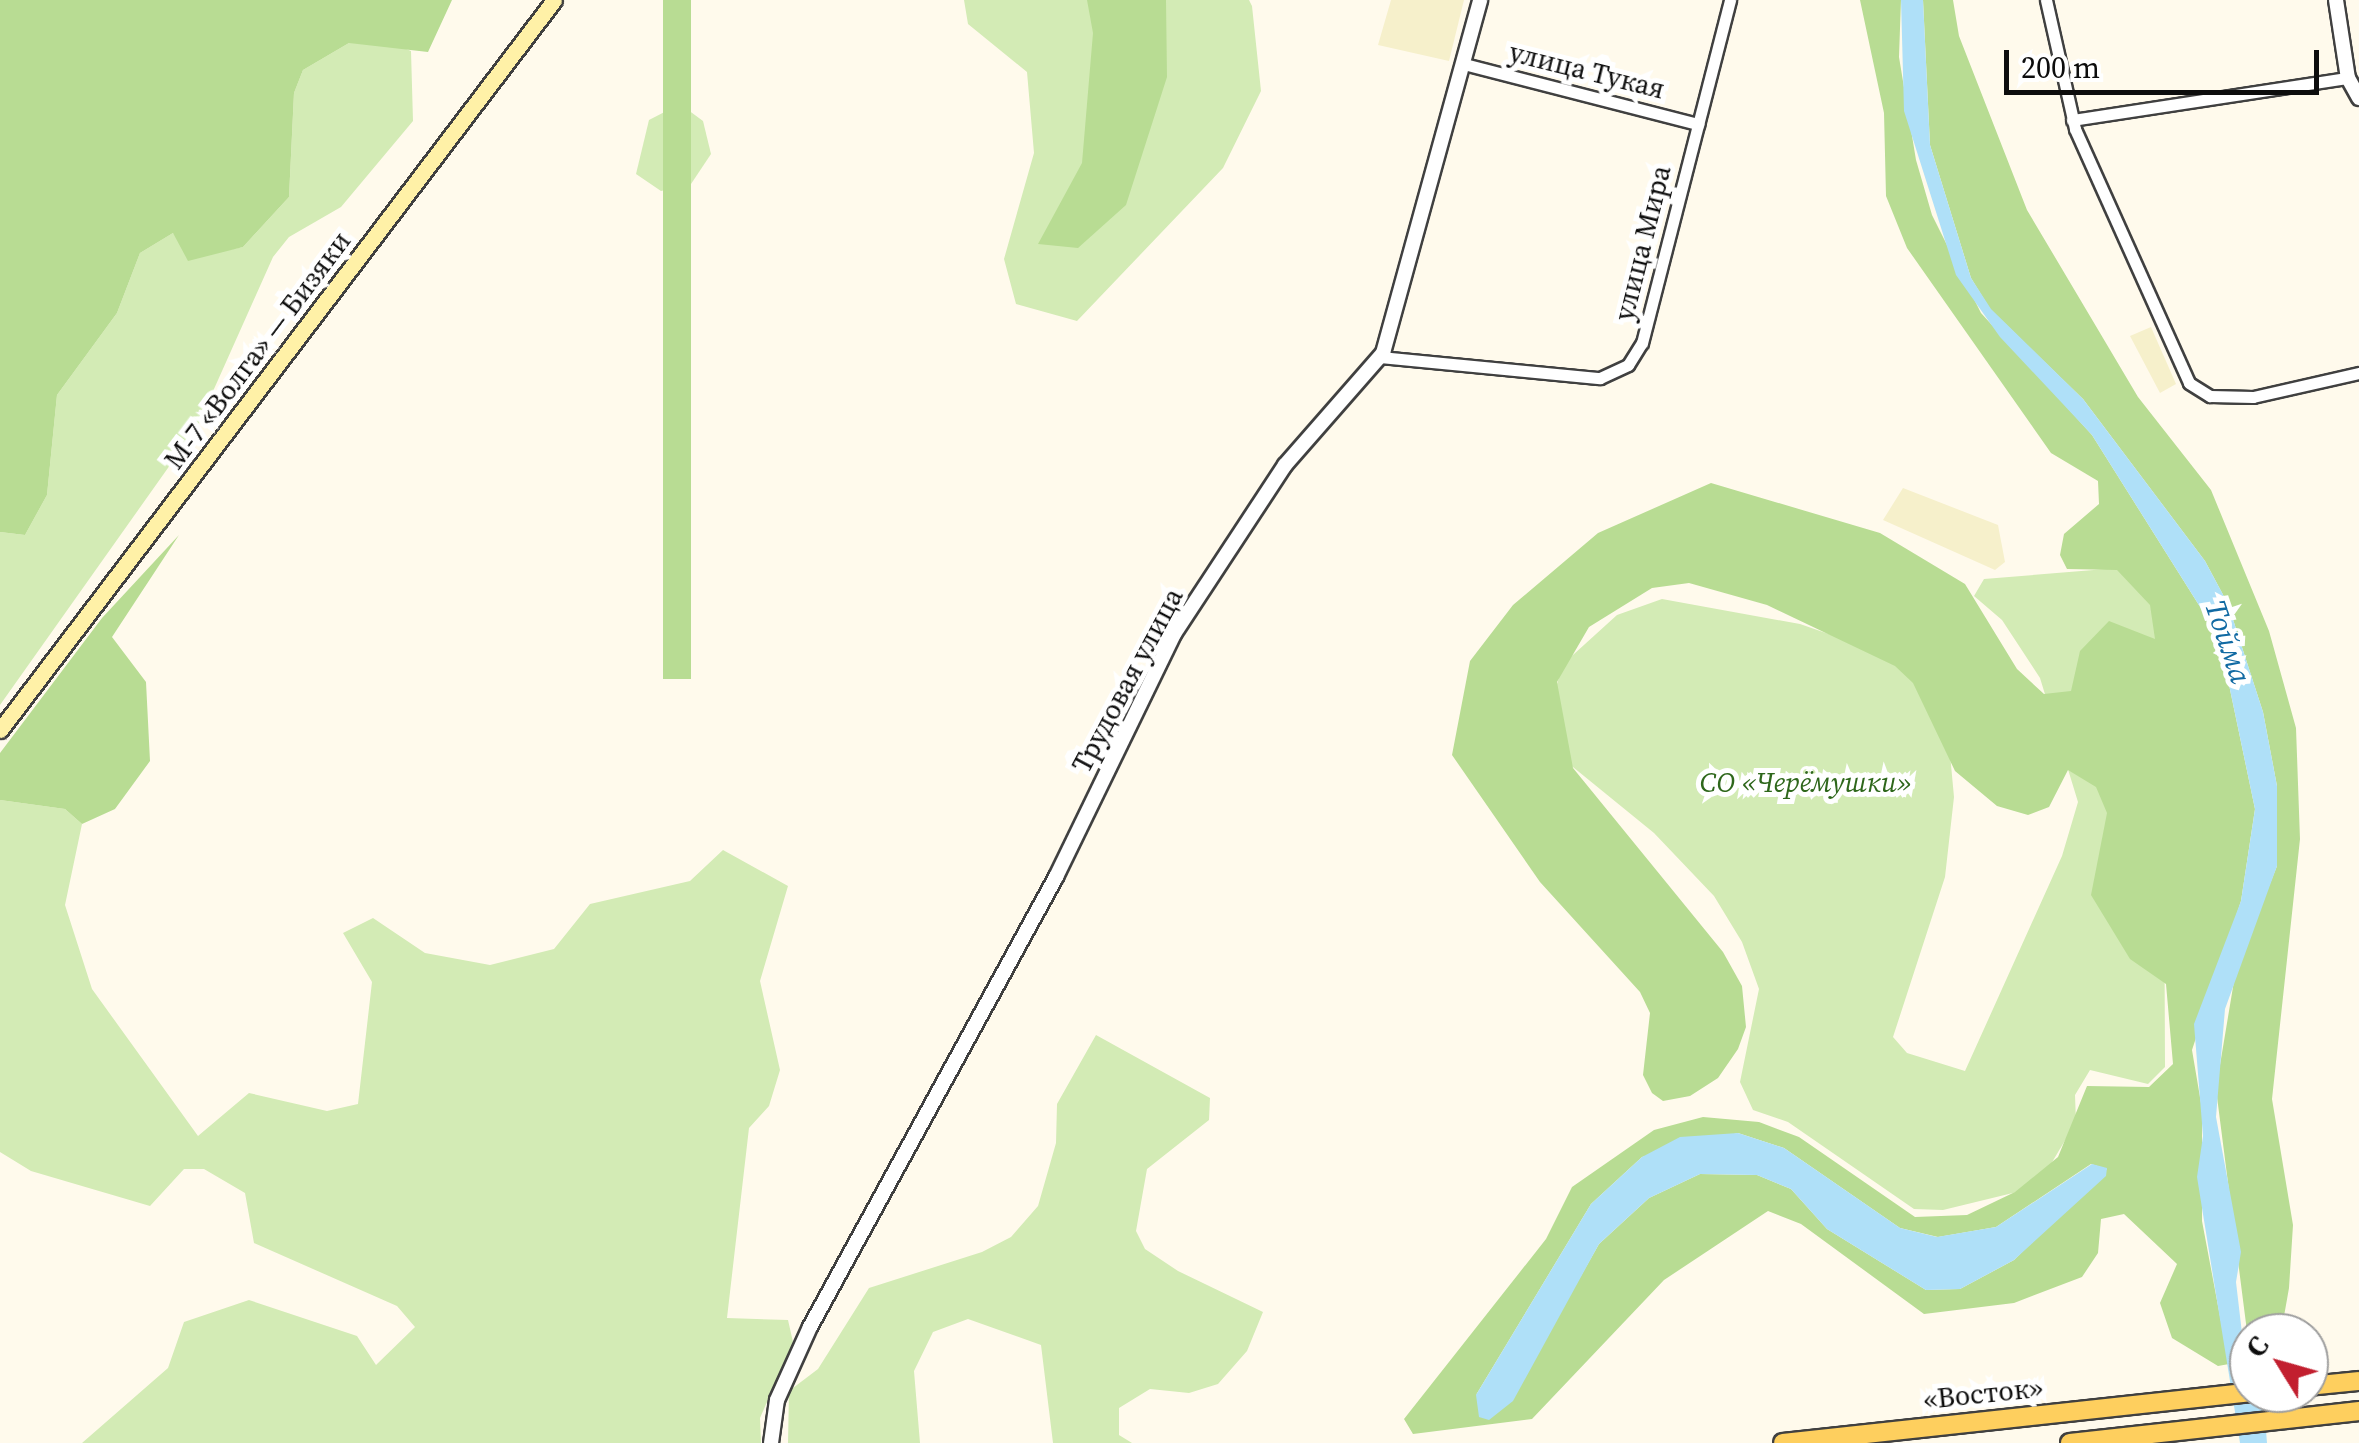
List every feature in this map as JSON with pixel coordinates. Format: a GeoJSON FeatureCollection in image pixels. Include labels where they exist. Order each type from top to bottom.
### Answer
{"type":"FeatureCollection","features":[{"type":"Feature","properties":{"kind":"main road","name":"М-7 «Волга» — Бизяки"},"geometry":{"type":"LineString","coordinates":[[0,730],[554,0]]}},
{"type":"Feature","properties":{"kind":"main road"},"geometry":{"type":"LineString","coordinates":[[2329,1384],[2359,1380]]}},
{"type":"Feature","properties":{"kind":"main road","name":"«Восток»"},"geometry":{"type":"LineString","coordinates":[[1783,1443],[2229,1394]]}},
{"type":"Feature","properties":{"kind":"main road"},"geometry":{"type":"LineString","coordinates":[[2070,1443],[2359,1411]]}},
{"type":"Feature","properties":{"kind":"street","name":"Трудовая улица"},"geometry":{"type":"LineString","coordinates":[[771,1443],[776,1400],[810,1327],[1056,877],[1174,634],[1286,465],[1380,357],[1480,0]]}},
{"type":"Feature","properties":{"kind":"street","name":"улица Мира"},"geometry":{"type":"LineString","coordinates":[[1380,357],[1600,378],[1622,371],[1642,343],[1730,0]]}},
{"type":"Feature","properties":{"kind":"street"},"geometry":{"type":"LineString","coordinates":[[2046,0],[2072,120],[2189,383],[2210,396],[2253,397],[2359,373]]}},
{"type":"Feature","properties":{"kind":"street"},"geometry":{"type":"LineString","coordinates":[[2336,0],[2348,78],[2359,98]]}},
{"type":"Feature","properties":{"kind":"street","name":"улица Тукая"},"geometry":{"type":"LineString","coordinates":[[1464,64],[1698,124]]}},
{"type":"Feature","properties":{"kind":"street"},"geometry":{"type":"LineString","coordinates":[[2072,120],[2348,78]]}},
{"type":"Feature","properties":{"kind":"shaded area"},"geometry":{"type":"Polygon","coordinates":[[[1391,0],[1464,0],[1449,61],[1378,45],[1391,0]]]}},
{"type":"Feature","properties":{"kind":"shaded area"},"geometry":{"type":"Polygon","coordinates":[[[2151,327],[2176,384],[2160,393],[2130,336],[2151,327]]]}},
{"type":"Feature","properties":{"kind":"shaded area"},"geometry":{"type":"Polygon","coordinates":[[[1903,488],[1998,525],[2005,562],[1995,570],[1883,520],[1903,488]]]}},
{"type":"Feature","properties":{"kind":"green space"},"geometry":{"type":"Polygon","coordinates":[[[0,0],[452,0],[428,52],[349,43],[303,70],[294,93],[289,197],[243,247],[188,261],[173,233],[140,253],[117,313],[57,395],[47,495],[25,535],[0,532],[0,0]]]}},
{"type":"Feature","properties":{"kind":"green space"},"geometry":{"type":"Polygon","coordinates":[[[663,0],[691,0],[691,679],[663,679],[663,0]]]}},
{"type":"Feature","properties":{"kind":"green space"},"geometry":{"type":"Polygon","coordinates":[[[964,0],[1249,0],[1252,6],[1261,91],[1223,168],[1077,321],[1016,304],[1004,259],[1034,153],[1027,72],[968,24],[964,0]]]}},
{"type":"Feature","properties":{"kind":"green space"},"geometry":{"type":"Polygon","coordinates":[[[1087,0],[1166,0],[1167,77],[1126,205],[1078,248],[1038,244],[1082,163],[1093,33],[1087,0]]]}},
{"type":"Feature","properties":{"kind":"green space"},"geometry":{"type":"Polygon","coordinates":[[[1860,0],[1901,0],[1899,57],[1916,160],[1932,215],[1981,313],[2092,435],[2219,637],[2255,809],[2241,901],[2192,1050],[2202,1109],[2202,1221],[2229,1364],[2218,1366],[2172,1338],[2160,1303],[2177,1264],[2124,1214],[2101,1219],[2098,1253],[2082,1277],[2014,1303],[1924,1314],[1801,1224],[1768,1211],[1664,1280],[1532,1419],[1413,1434],[1404,1419],[1546,1239],[1572,1187],[1654,1130],[1703,1117],[1759,1122],[1799,1137],[1915,1217],[1967,1215],[2015,1192],[2058,1157],[2087,1086],[2149,1087],[2173,1064],[2166,984],[2130,959],[2091,895],[2107,813],[2096,787],[2068,770],[2049,807],[2028,815],[1997,806],[1955,771],[1913,683],[1895,666],[1767,605],[1689,583],[1652,588],[1589,627],[1557,682],[1573,768],[1723,952],[1742,986],[1746,1027],[1738,1049],[1718,1078],[1690,1096],[1663,1101],[1652,1093],[1643,1075],[1650,1013],[1640,992],[1540,882],[1452,755],[1470,661],[1513,605],[1598,533],[1711,483],[1880,533],[1965,584],[2017,669],[2044,694],[2071,691],[2080,651],[2109,621],[2155,639],[2150,605],[2117,570],[2067,569],[2060,555],[2064,534],[2099,504],[2098,481],[2051,453],[1907,248],[1886,196],[1884,113],[1860,0]],[[1738,1133],[1642,1157],[1591,1204],[1476,1395],[1557,1318],[1599,1244],[1649,1198],[1700,1174],[1757,1175],[1791,1189],[1827,1229],[1926,1290],[1960,1289],[2014,1260],[2107,1169],[2091,1164],[1996,1227],[1938,1237],[1900,1228],[1784,1148],[1738,1133]]]}},
{"type":"Feature","properties":{"kind":"green space"},"geometry":{"type":"Polygon","coordinates":[[[1923,0],[1953,0],[1959,36],[2027,210],[2138,397],[2211,490],[2269,631],[2296,728],[2300,839],[2272,1099],[2293,1225],[2285,1313],[2245,1313],[2216,1089],[2236,969],[2277,866],[2277,786],[2263,712],[2228,604],[2205,561],[2083,399],[1990,309],[1971,278],[1930,145],[1923,0]]]}},
{"type":"Feature","properties":{"kind":"green space"},"geometry":{"type":"Polygon","coordinates":[[[387,41],[411,51],[413,121],[341,207],[289,237],[273,257],[197,427],[0,705],[0,532],[25,535],[47,495],[57,395],[117,313],[140,253],[173,233],[208,254],[243,247],[289,197],[294,93],[303,70],[349,43],[387,41]]]}},
{"type":"Feature","properties":{"kind":"green space"},"geometry":{"type":"Polygon","coordinates":[[[680,104],[703,121],[711,154],[691,184],[661,191],[636,174],[649,120],[680,104]]]}},
{"type":"Feature","properties":{"kind":"green space"},"geometry":{"type":"Polygon","coordinates":[[[179,535],[112,637],[146,682],[150,761],[115,809],[82,824],[65,809],[0,800],[0,753],[102,618],[179,535]]]}},
{"type":"Feature","properties":{"kind":"green space","name":"СО «Черёмушки»"},"geometry":{"type":"Polygon","coordinates":[[[2143,566],[2163,600],[2165,1067],[2148,1084],[2090,1070],[2075,1095],[2076,1122],[2045,1174],[2021,1191],[1943,1210],[1914,1209],[1788,1122],[1753,1110],[1740,1082],[1759,989],[1742,942],[1714,896],[1654,833],[1568,763],[1551,704],[1563,664],[1617,615],[1662,599],[1800,624],[1869,648],[1905,670],[1930,695],[1949,743],[1954,797],[1945,877],[1893,1037],[1907,1053],[1965,1071],[2062,856],[2078,802],[2040,678],[2002,620],[1974,596],[1984,579],[2143,566]]]}},
{"type":"Feature","properties":{"kind":"green space"},"geometry":{"type":"Polygon","coordinates":[[[0,800],[65,809],[82,824],[65,905],[92,989],[198,1136],[249,1093],[327,1111],[358,1104],[372,982],[343,933],[373,918],[425,953],[490,965],[554,949],[590,904],[690,881],[723,850],[788,886],[760,981],[780,1070],[769,1106],[749,1128],[727,1318],[788,1320],[793,1342],[760,1418],[761,1443],[82,1443],[168,1368],[184,1322],[249,1300],[357,1336],[376,1365],[415,1327],[397,1306],[254,1243],[245,1193],[204,1169],[184,1169],[150,1206],[31,1171],[0,1152],[0,800]]]}},
{"type":"Feature","properties":{"kind":"green space"},"geometry":{"type":"Polygon","coordinates":[[[1096,1035],[1210,1098],[1209,1120],[1147,1169],[1136,1231],[1145,1249],[1178,1271],[1263,1312],[1247,1351],[1218,1384],[1189,1393],[1150,1389],[1119,1408],[1119,1435],[1132,1443],[1053,1443],[1041,1345],[968,1319],[933,1332],[914,1371],[920,1443],[788,1443],[789,1391],[818,1369],[869,1288],[982,1252],[1011,1237],[1038,1206],[1056,1143],[1057,1104],[1096,1035]]]}},
{"type":"Feature","properties":{"kind":"water","name":"Тойма"},"geometry":{"type":"Polygon","coordinates":[[[1901,0],[1923,0],[1930,145],[1971,278],[1991,309],[2083,399],[2205,561],[2228,604],[2263,712],[2277,786],[2277,866],[2225,1009],[2216,1117],[2241,1252],[2236,1282],[2240,1313],[2229,1313],[2229,1375],[2197,1177],[2203,1136],[2194,1024],[2241,901],[2255,809],[2219,637],[2092,435],[2000,337],[1956,275],[1904,111],[1901,0]]]}},
{"type":"Feature","properties":{"kind":"water"},"geometry":{"type":"Polygon","coordinates":[[[1738,1133],[1784,1148],[1900,1228],[1937,1237],[1996,1227],[2092,1164],[2107,1168],[2106,1176],[2014,1260],[1960,1289],[1926,1290],[1827,1229],[1791,1189],[1757,1175],[1700,1174],[1649,1198],[1599,1244],[1513,1401],[1489,1420],[1479,1417],[1476,1395],[1591,1204],[1642,1157],[1680,1137],[1738,1133]]]}},
{"type":"Feature","properties":{"kind":"water"},"geometry":{"type":"Polygon","coordinates":[[[2235,1413],[2265,1413],[2267,1443],[2240,1443],[2235,1413]]]}}]}
